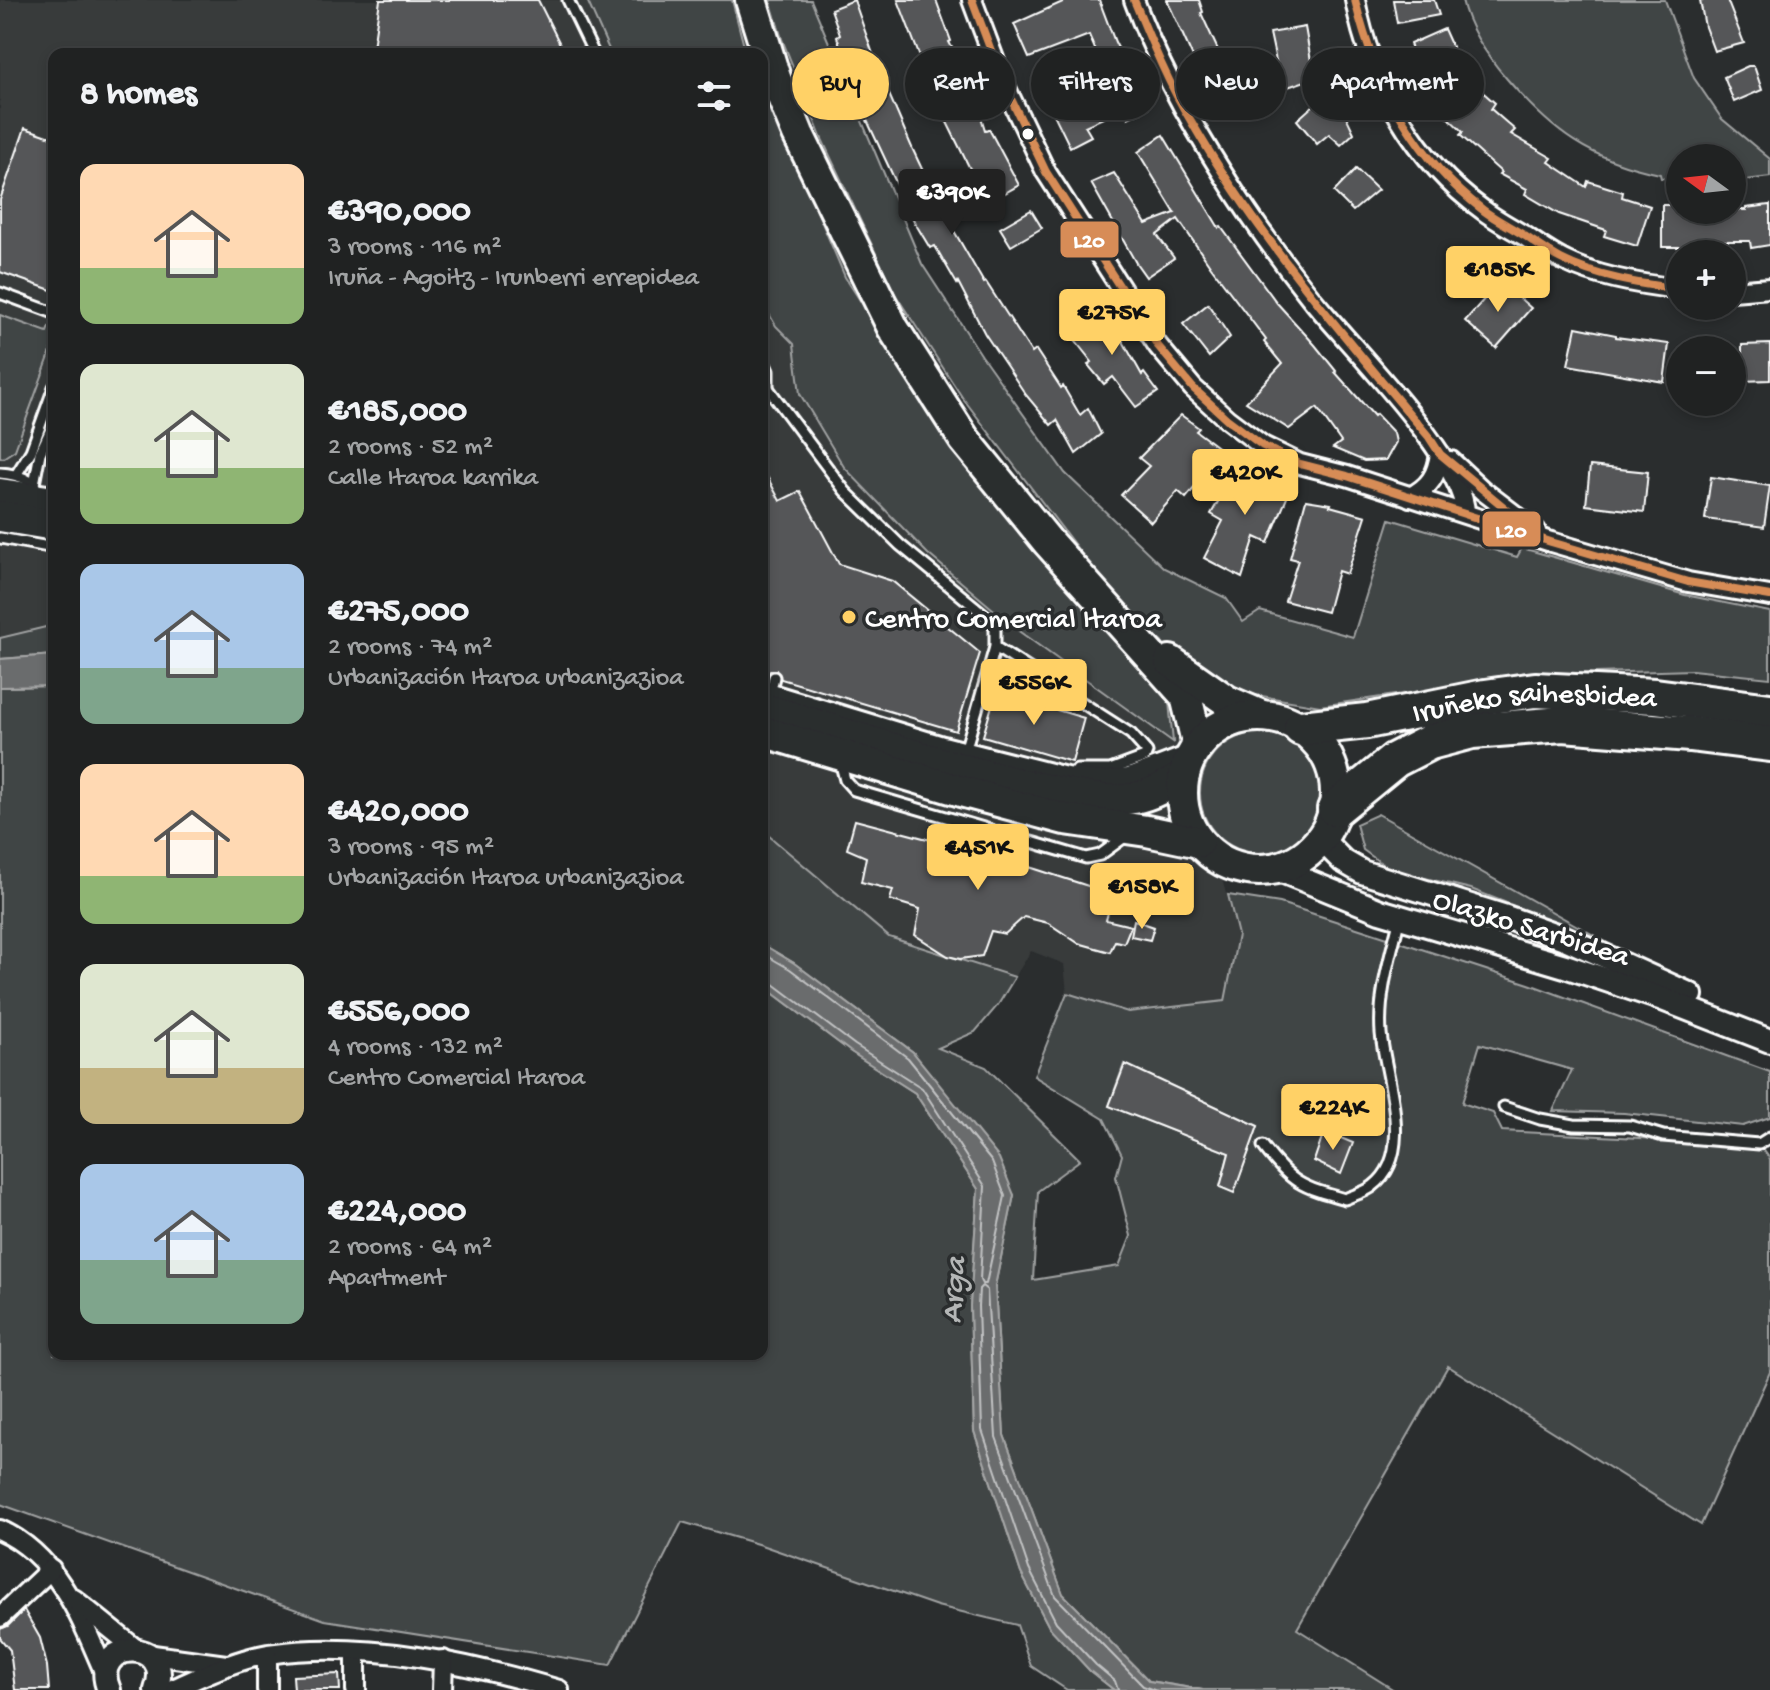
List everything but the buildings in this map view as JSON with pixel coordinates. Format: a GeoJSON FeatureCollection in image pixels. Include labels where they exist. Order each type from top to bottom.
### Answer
{"type":"FeatureCollection","features":[{"type":"Feature","properties":{"kind":"highway","name":"Iruñeko saihesbidea"},"geometry":{"type":"LineString","coordinates":[[1301,728],[1367,721],[1535,690],[1655,696],[1770,711]]}},
{"type":"Feature","properties":{"kind":"highway"},"geometry":{"type":"LineString","coordinates":[[1712,702],[1770,702]]}},
{"type":"Feature","properties":{"kind":"highway","name":"Iruñeko saihesbidea"},"geometry":{"type":"LineString","coordinates":[[1328,824],[1395,760],[1430,742],[1472,731],[1563,724],[1770,744]]}},
{"type":"Feature","properties":{"kind":"main road"},"geometry":{"type":"LineString","coordinates":[[751,0],[766,48]]}},
{"type":"Feature","properties":{"kind":"main road"},"geometry":{"type":"LineString","coordinates":[[768,55],[798,134],[893,328],[964,439],[1048,542],[1186,696],[1191,758],[1181,798],[1186,822],[1199,842],[1221,861],[1234,866],[1248,870],[1277,869],[1302,858],[1328,824],[1335,778],[1323,750],[1301,728],[1283,719],[1262,716],[1241,718],[1205,737],[1191,758],[1160,790],[1134,798],[1103,799],[1012,782],[768,692]]}},
{"type":"Feature","properties":{"kind":"main road"},"geometry":{"type":"LineString","coordinates":[[8,484],[46,503]]}},
{"type":"Feature","properties":{"kind":"main road"},"geometry":{"type":"LineString","coordinates":[[0,516],[46,503]]}},
{"type":"Feature","properties":{"kind":"main road"},"geometry":{"type":"LineString","coordinates":[[1132,636],[1155,648],[1179,669],[1227,701],[1262,716]]}},
{"type":"Feature","properties":{"kind":"main road"},"geometry":{"type":"LineString","coordinates":[[768,733],[1065,819],[1199,842]]}},
{"type":"Feature","properties":{"kind":"street"},"geometry":{"type":"LineString","coordinates":[[972,0],[1002,80],[1046,172],[1158,346],[1193,388],[1227,419],[1300,464],[1688,582],[1770,596]]}},
{"type":"Feature","properties":{"kind":"street"},"geometry":{"type":"LineString","coordinates":[[1134,0],[1173,86],[1223,174],[1310,296],[1440,454],[1461,490],[1465,513]]}},
{"type":"Feature","properties":{"kind":"street"},"geometry":{"type":"LineString","coordinates":[[1355,0],[1359,26],[1378,79],[1398,115],[1425,154],[1482,209],[1567,263],[1640,285],[1666,288]]}},
{"type":"Feature","properties":{"kind":"street"},"geometry":{"type":"LineString","coordinates":[[1746,290],[1770,288]]}},
{"type":"Feature","properties":{"kind":"street"},"geometry":{"type":"LineString","coordinates":[[1410,497],[1434,478],[1440,454]]}},
{"type":"Feature","properties":{"kind":"street"},"geometry":{"type":"LineString","coordinates":[[1440,454],[1507,511],[1551,542]]}},
{"type":"Feature","properties":{"kind":"street"},"geometry":{"type":"LineString","coordinates":[[768,692],[965,751],[1066,777],[1103,781],[1129,778],[1191,758]]}},
{"type":"Feature","properties":{"kind":"street","name":"Olazko Sarbidea"},"geometry":{"type":"LineString","coordinates":[[1328,824],[1343,861],[1362,872],[1567,939],[1753,1024],[1770,1038]]}},
{"type":"Feature","properties":{"kind":"street","name":"Olazko Sarbidea"},"geometry":{"type":"LineString","coordinates":[[1277,869],[1400,917],[1565,966],[1770,1038]]}},
{"type":"Feature","properties":{"kind":"street"},"geometry":{"type":"LineString","coordinates":[[0,1530],[30,1549],[51,1569],[92,1642],[107,1685]]}},
{"type":"Feature","properties":{"kind":"street"},"geometry":{"type":"LineString","coordinates":[[0,1617],[51,1569]]}},
{"type":"Feature","properties":{"kind":"street"},"geometry":{"type":"LineString","coordinates":[[68,1595],[82,1603],[157,1666],[156,1690]]}},
{"type":"Feature","properties":{"kind":"street"},"geometry":{"type":"LineString","coordinates":[[171,1690],[226,1665],[267,1655],[312,1650],[443,1660],[519,1684],[559,1690]]}},
{"type":"Feature","properties":{"kind":"street"},"geometry":{"type":"LineString","coordinates":[[107,1685],[112,1658],[120,1652],[142,1652],[226,1665]]}},
{"type":"Feature","properties":{"kind":"street"},"geometry":{"type":"LineString","coordinates":[[356,1653],[356,1690]]}},
{"type":"Feature","properties":{"kind":"street"},"geometry":{"type":"LineString","coordinates":[[267,1655],[267,1690]]}},
{"type":"Feature","properties":{"kind":"street"},"geometry":{"type":"LineString","coordinates":[[442,1690],[443,1660]]}},
{"type":"Feature","properties":{"kind":"lane"},"geometry":{"type":"LineString","coordinates":[[568,0],[591,48]]}},
{"type":"Feature","properties":{"kind":"lane"},"geometry":{"type":"LineString","coordinates":[[0,293],[48,311]]}},
{"type":"Feature","properties":{"kind":"lane"},"geometry":{"type":"LineString","coordinates":[[768,389],[845,491],[900,545],[991,620],[995,628],[995,647],[965,751]]}},
{"type":"Feature","properties":{"kind":"lane"},"geometry":{"type":"LineString","coordinates":[[0,473],[8,484],[31,451],[48,404]]}},
{"type":"Feature","properties":{"kind":"lane"},"geometry":{"type":"LineString","coordinates":[[46,503],[40,453],[48,436]]}},
{"type":"Feature","properties":{"kind":"lane"},"geometry":{"type":"LineString","coordinates":[[0,538],[48,547]]}},
{"type":"Feature","properties":{"kind":"lane"},"geometry":{"type":"LineString","coordinates":[[995,647],[1131,734],[1147,752],[1145,757],[1110,770],[1033,769]]}},
{"type":"Feature","properties":{"kind":"lane"},"geometry":{"type":"LineString","coordinates":[[1263,1146],[1280,1169],[1307,1189],[1345,1199],[1374,1185],[1395,1159],[1395,1127],[1381,1034],[1381,1000],[1400,917]]}},
{"type":"Feature","properties":{"kind":"lane"},"geometry":{"type":"LineString","coordinates":[[1504,1107],[1540,1119],[1574,1125],[1630,1126],[1663,1136],[1759,1144],[1770,1137]]}},
{"type":"Feature","properties":{"kind":"shaded area"},"geometry":{"type":"Polygon","coordinates":[[[0,0],[732,0],[744,48],[48,48],[48,626],[0,638],[0,0]]]}},
{"type":"Feature","properties":{"kind":"shaded area"},"geometry":{"type":"Polygon","coordinates":[[[587,0],[732,0],[744,48],[608,48],[587,0]]]}},
{"type":"Feature","properties":{"kind":"shaded area"},"geometry":{"type":"Polygon","coordinates":[[[770,0],[811,0],[831,48],[792,48],[792,64],[770,0]]]}},
{"type":"Feature","properties":{"kind":"shaded area"},"geometry":{"type":"Polygon","coordinates":[[[1462,0],[1665,0],[1694,78],[1722,119],[1770,159],[1770,177],[1746,180],[1746,144],[1666,144],[1666,179],[1593,152],[1557,129],[1524,98],[1486,52],[1462,0]]]}},
{"type":"Feature","properties":{"kind":"shaded area"},"geometry":{"type":"Polygon","coordinates":[[[768,100],[873,321],[1165,684],[1185,733],[1171,794],[1175,813],[1187,846],[1200,864],[1221,876],[1238,935],[1225,1001],[1128,1012],[1067,993],[1064,964],[1031,951],[1015,977],[889,937],[768,835],[768,100]]]}},
{"type":"Feature","properties":{"kind":"shaded area"},"geometry":{"type":"Polygon","coordinates":[[[768,100],[845,277],[965,463],[1169,702],[1173,742],[1020,632],[928,554],[844,467],[800,394],[794,344],[776,326],[768,312],[768,100]]]}},
{"type":"Feature","properties":{"kind":"shaded area"},"geometry":{"type":"Polygon","coordinates":[[[814,120],[861,120],[922,264],[982,356],[1065,473],[1164,568],[1226,598],[1243,622],[1260,611],[1353,637],[1390,519],[1517,557],[1522,548],[1685,595],[1770,612],[1770,678],[1692,670],[1532,675],[1320,706],[1244,693],[1165,645],[1125,611],[962,397],[895,294],[814,120]]]}},
{"type":"Feature","properties":{"kind":"shaded area"},"geometry":{"type":"Polygon","coordinates":[[[0,315],[47,332],[48,330],[48,359],[15,450],[0,457],[0,315]]]}},
{"type":"Feature","properties":{"kind":"shaded area"},"geometry":{"type":"Polygon","coordinates":[[[48,626],[48,655],[0,659],[0,638],[48,626]]]}},
{"type":"Feature","properties":{"kind":"shaded area"},"geometry":{"type":"Polygon","coordinates":[[[48,686],[48,1360],[768,1360],[768,990],[851,1052],[915,1093],[978,1189],[970,1306],[974,1431],[1021,1573],[1049,1627],[1090,1671],[1114,1690],[1067,1690],[1031,1666],[1017,1625],[937,1606],[761,1545],[682,1522],[610,1665],[325,1620],[0,1504],[0,687],[48,686]]]}},
{"type":"Feature","properties":{"kind":"shaded area"},"geometry":{"type":"Polygon","coordinates":[[[1260,733],[1283,738],[1302,751],[1315,770],[1320,793],[1315,816],[1302,835],[1283,848],[1260,853],[1237,848],[1218,835],[1205,816],[1200,793],[1205,770],[1218,751],[1237,738],[1260,733]]]}},
{"type":"Feature","properties":{"kind":"shaded area"},"geometry":{"type":"Polygon","coordinates":[[[1378,814],[1606,942],[1471,889],[1391,870],[1363,850],[1356,824],[1378,814]]]}},
{"type":"Feature","properties":{"kind":"shaded area"},"geometry":{"type":"Polygon","coordinates":[[[768,835],[889,937],[1015,977],[998,1005],[975,1032],[938,1048],[986,1067],[1080,1160],[1038,1191],[1033,1280],[1119,1266],[1131,1236],[1116,1177],[1122,1155],[1104,1119],[1034,1076],[1067,993],[1128,1012],[1225,1001],[1238,935],[1228,895],[1280,903],[1529,984],[1770,1072],[1770,1117],[1743,1126],[1624,1113],[1553,1111],[1572,1070],[1480,1044],[1462,1103],[1493,1113],[1502,1131],[1759,1144],[1770,1159],[1770,1372],[1701,1525],[1448,1366],[1297,1629],[1394,1690],[1203,1690],[1149,1681],[1063,1594],[1004,1435],[995,1286],[1014,1195],[913,1052],[794,963],[768,948],[768,835]],[[1124,1064],[1109,1106],[1229,1153],[1220,1187],[1234,1192],[1258,1126],[1124,1064]]]}},
{"type":"Feature","properties":{"kind":"water"},"geometry":{"type":"Polygon","coordinates":[[[48,655],[48,686],[0,687],[0,659],[48,655]]]}},
{"type":"Feature","properties":{"kind":"water"},"geometry":{"type":"Polygon","coordinates":[[[768,948],[794,963],[913,1052],[999,1158],[1014,1195],[995,1286],[1004,1435],[1063,1594],[1149,1681],[1203,1690],[1114,1690],[1090,1671],[1049,1627],[1021,1573],[974,1431],[970,1306],[978,1189],[915,1093],[851,1052],[768,990],[768,948]]]}},
{"type":"Feature","properties":{"kind":"transit line","name":"L20"},"geometry":{"type":"LineString","coordinates":[[972,0],[1002,80],[1046,172],[1158,346],[1193,388],[1263,446],[1300,464],[1347,476],[1551,542],[1688,582],[1770,596]]}},
{"type":"Feature","properties":{"kind":"transit line","name":"L20"},"geometry":{"type":"LineString","coordinates":[[1134,0],[1183,107],[1244,205],[1273,245],[1440,454],[1516,517]]}},
{"type":"Feature","properties":{"kind":"transit line","name":"L20"},"geometry":{"type":"LineString","coordinates":[[1355,0],[1374,61],[1401,117],[1437,167],[1459,189],[1493,217],[1575,266],[1619,279],[1666,287]]}},
{"type":"Feature","properties":{"kind":"place","name":"Centro Comercial Itaroa"},"geometry":{"type":"Point","coordinates":[849,617]}},
{"type":"Feature","properties":{"kind":"water label","name":"Arga"},"geometry":{"type":"Point","coordinates":[951,1290]}}]}
